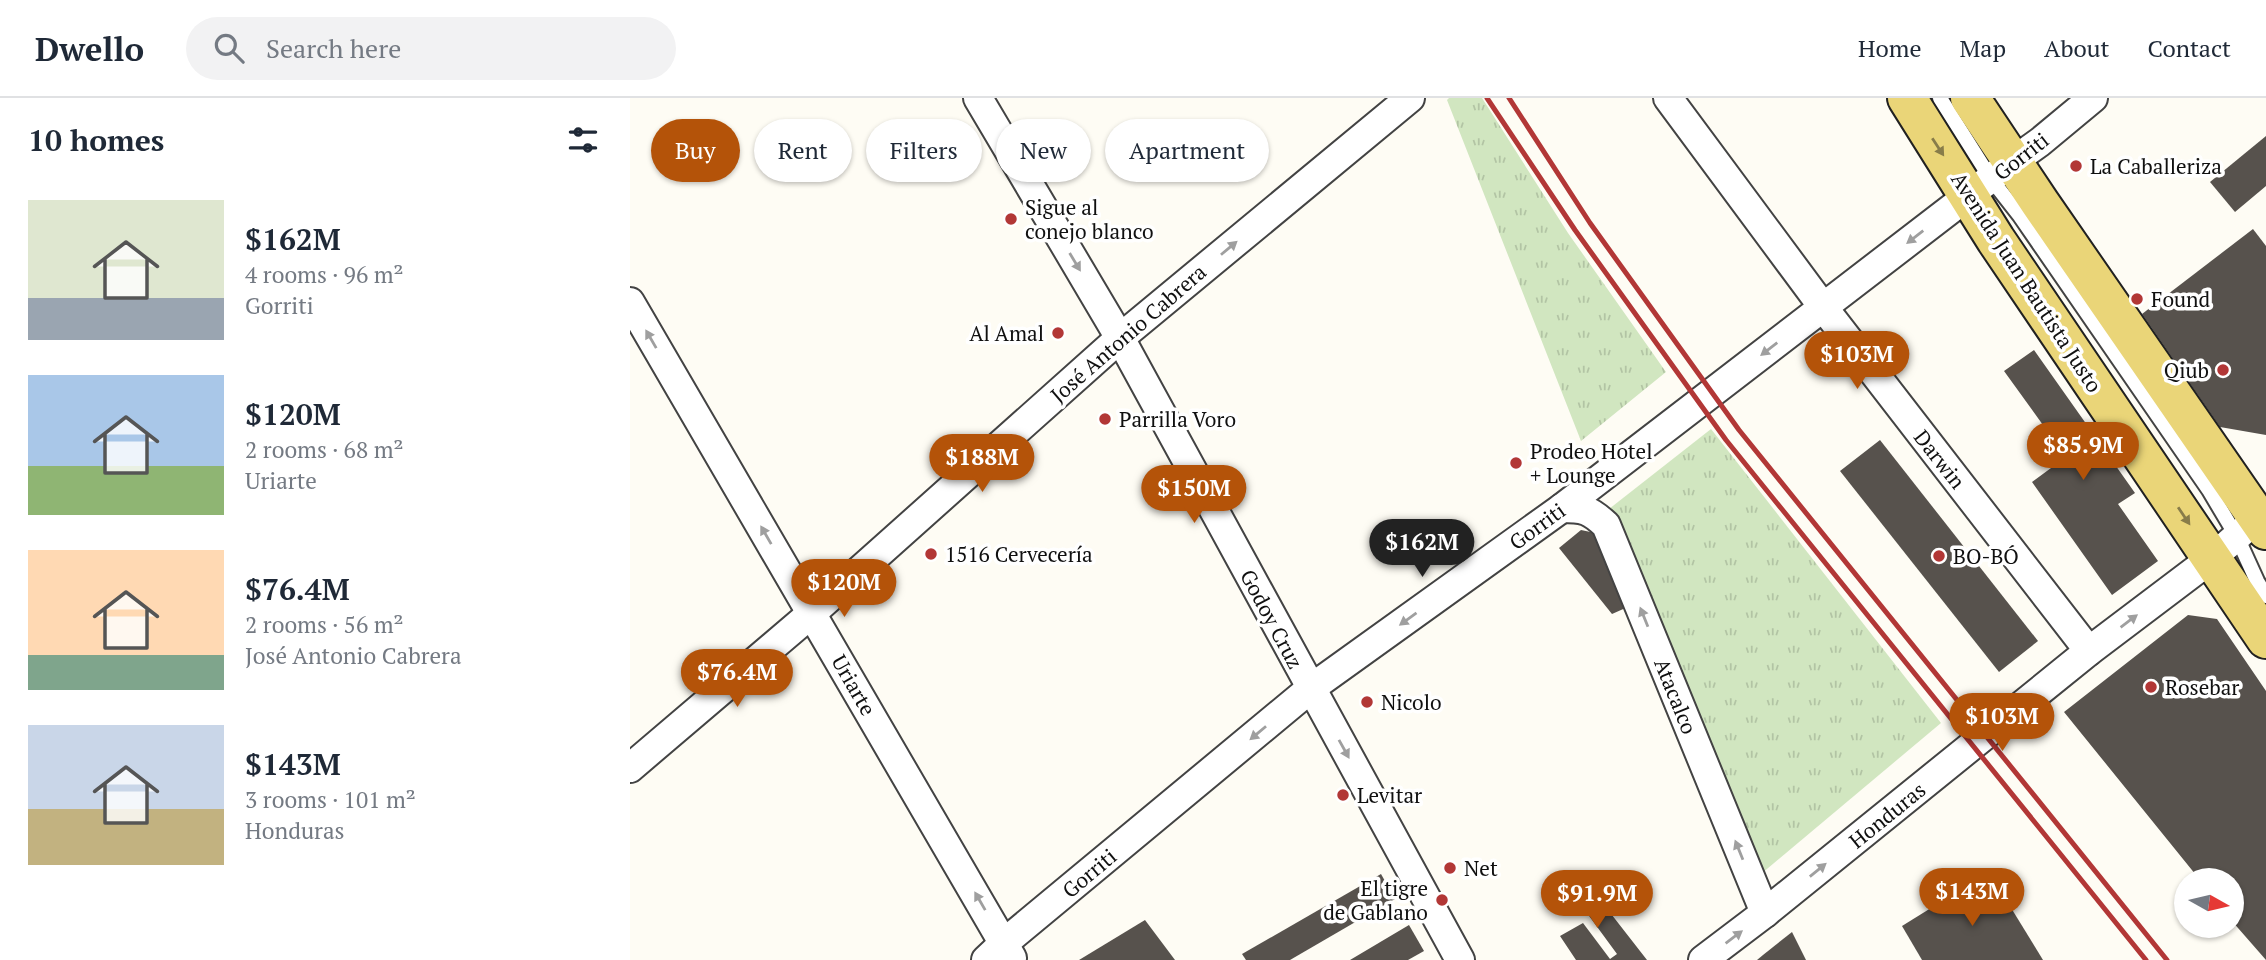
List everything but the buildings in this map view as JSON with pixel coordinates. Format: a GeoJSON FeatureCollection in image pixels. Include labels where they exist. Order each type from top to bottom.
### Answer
{"type":"FeatureCollection","features":[{"type":"Feature","properties":{"kind":"main road","name":"Avenida Juan Bautista Justo"},"geometry":{"type":"LineString","coordinates":[[1907,98],[1991,179],[2248,531],[2266,639]]}},
{"type":"Feature","properties":{"kind":"main road","name":"Avenida Juan Bautista Justo"},"geometry":{"type":"LineString","coordinates":[[1970,98],[1991,179],[1996,240],[2248,531]]}},
{"type":"Feature","properties":{"kind":"street","name":"Godoy Cruz"},"geometry":{"type":"LineString","coordinates":[[978,98],[1120,338],[1460,960]]}},
{"type":"Feature","properties":{"kind":"street","name":"José Antonio Cabrera"},"geometry":{"type":"LineString","coordinates":[[630,768],[812,613],[1120,338],[1410,98]]}},
{"type":"Feature","properties":{"kind":"street","name":"Darwin"},"geometry":{"type":"LineString","coordinates":[[1668,98],[1823,307],[2089,651]]}},
{"type":"Feature","properties":{"kind":"street","name":"Gorriti"},"geometry":{"type":"LineString","coordinates":[[1001,954],[1310,689],[1562,508],[2040,142],[2093,98]]}},
{"type":"Feature","properties":{"kind":"street","name":"Uriarte"},"geometry":{"type":"LineString","coordinates":[[630,302],[812,613],[1001,954]]}},
{"type":"Feature","properties":{"kind":"street","name":"Atacalco"},"geometry":{"type":"LineString","coordinates":[[1562,508],[1581,508],[1606,525],[1765,913]]}},
{"type":"Feature","properties":{"kind":"street","name":"Honduras"},"geometry":{"type":"LineString","coordinates":[[1703,960],[2089,651],[2248,531]]}},
{"type":"Feature","properties":{"kind":"lane"},"geometry":{"type":"LineString","coordinates":[[1940,98],[1991,179]]}},
{"type":"Feature","properties":{"kind":"lane"},"geometry":{"type":"LineString","coordinates":[[2248,531],[2257,581],[2266,596]]}},
{"type":"Feature","properties":{"kind":"green space"},"geometry":{"type":"Polygon","coordinates":[[[1482,98],[1568,233],[1666,372],[1581,441],[1447,100],[1482,98]]]}},
{"type":"Feature","properties":{"kind":"green space"},"geometry":{"type":"Polygon","coordinates":[[[1711,429],[1941,723],[1761,874],[1609,509],[1711,429]]]}},
{"type":"Feature","properties":{"kind":"railway"},"geometry":{"type":"LineString","coordinates":[[1487,98],[1575,230],[1726,440],[2146,960]]}},
{"type":"Feature","properties":{"kind":"railway"},"geometry":{"type":"LineString","coordinates":[[1509,98],[1590,223],[1739,430],[2167,960]]}},
{"type":"Feature","properties":{"kind":"place","name":"La Caballeriza"},"geometry":{"type":"Point","coordinates":[2076,166]}},
{"type":"Feature","properties":{"kind":"place","name":"Sigue al conejo blanco"},"geometry":{"type":"Point","coordinates":[1011,219]}},
{"type":"Feature","properties":{"kind":"place","name":"Found"},"geometry":{"type":"Point","coordinates":[2137,299]}},
{"type":"Feature","properties":{"kind":"place","name":"Al Amal"},"geometry":{"type":"Point","coordinates":[1058,333]}},
{"type":"Feature","properties":{"kind":"place","name":"Qiub"},"geometry":{"type":"Point","coordinates":[2223,370]}},
{"type":"Feature","properties":{"kind":"place","name":"Parrilla Voro"},"geometry":{"type":"Point","coordinates":[1105,419]}},
{"type":"Feature","properties":{"kind":"place","name":"Prodeo Hotel + Lounge"},"geometry":{"type":"Point","coordinates":[1516,463]}},
{"type":"Feature","properties":{"kind":"place","name":"1516 Cervecería"},"geometry":{"type":"Point","coordinates":[931,554]}},
{"type":"Feature","properties":{"kind":"place","name":"BO-BÓ"},"geometry":{"type":"Point","coordinates":[1939,556]}},
{"type":"Feature","properties":{"kind":"place","name":"Rosebar"},"geometry":{"type":"Point","coordinates":[2151,687]}},
{"type":"Feature","properties":{"kind":"place","name":"Nicolo"},"geometry":{"type":"Point","coordinates":[1367,702]}},
{"type":"Feature","properties":{"kind":"place","name":"Levitar"},"geometry":{"type":"Point","coordinates":[1343,795]}},
{"type":"Feature","properties":{"kind":"place","name":"Net"},"geometry":{"type":"Point","coordinates":[1450,868]}},
{"type":"Feature","properties":{"kind":"place","name":"El tigre de Gablano"},"geometry":{"type":"Point","coordinates":[1442,900]}}]}
